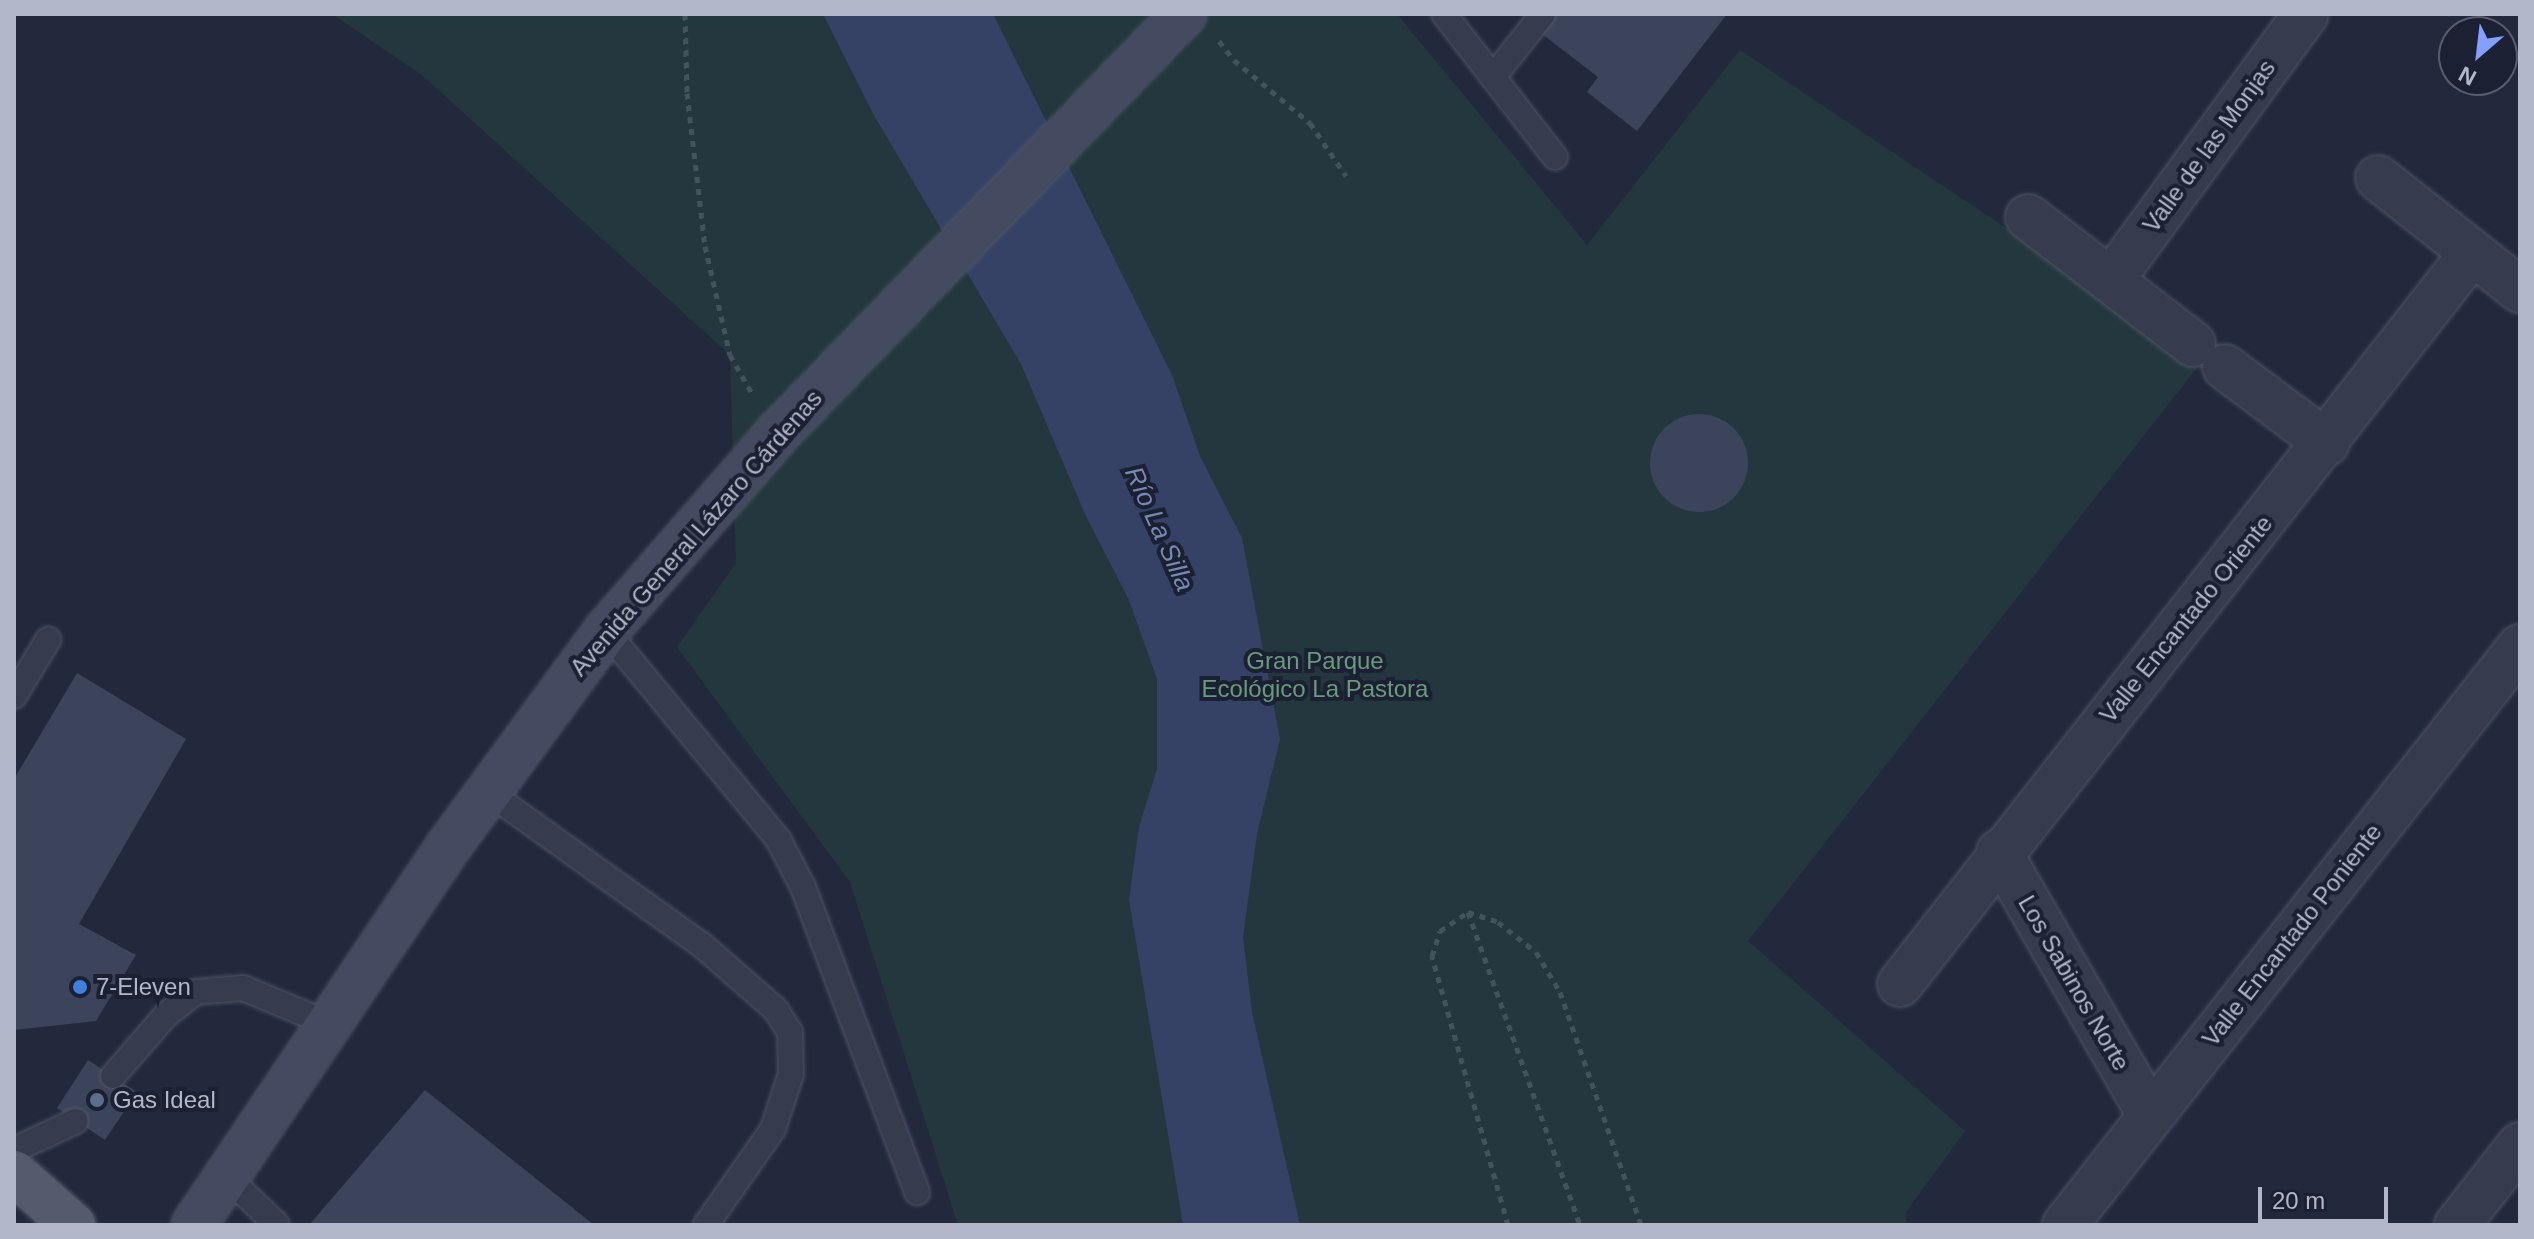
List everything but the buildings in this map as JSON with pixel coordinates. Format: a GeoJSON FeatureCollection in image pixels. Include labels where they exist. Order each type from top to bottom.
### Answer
{"type":"FeatureCollection","features":[{"type":"Feature","properties":{"kind":"main road"},"geometry":{"type":"LineString","coordinates":[[14,1173],[73,1225]]}},
{"type":"Feature","properties":{"kind":"street","name":"Valle de las Monjas"},"geometry":{"type":"LineString","coordinates":[[2112,279],[2306,14]]}},
{"type":"Feature","properties":{"kind":"street","name":"Avenida General Lázaro Cárdenas"},"geometry":{"type":"LineString","coordinates":[[194,1225],[327,1023],[488,792],[606,631],[777,434],[837,370],[1200,26]]}},
{"type":"Feature","properties":{"kind":"street"},"geometry":{"type":"LineString","coordinates":[[2378,178],[2520,290]]}},
{"type":"Feature","properties":{"kind":"street"},"geometry":{"type":"LineString","coordinates":[[2028,217],[2327,443]]}},
{"type":"Feature","properties":{"kind":"street","name":"Valle Encantado Oriente"},"geometry":{"type":"LineString","coordinates":[[1900,984],[1999,852],[2327,443],[2472,253]]}},
{"type":"Feature","properties":{"kind":"street","name":"Valle Encantado Poniente"},"geometry":{"type":"LineString","coordinates":[[2065,1225],[2520,647]]}},
{"type":"Feature","properties":{"kind":"street","name":"Los Sabinos Norte"},"geometry":{"type":"LineString","coordinates":[[1999,852],[2150,1115]]}},
{"type":"Feature","properties":{"kind":"street"},"geometry":{"type":"LineString","coordinates":[[2457,1225],[2520,1145]]}},
{"type":"Feature","properties":{"kind":"lane"},"geometry":{"type":"LineString","coordinates":[[1444,14],[1555,157]]}},
{"type":"Feature","properties":{"kind":"lane"},"geometry":{"type":"LineString","coordinates":[[1494,76],[1543,14]]}},
{"type":"Feature","properties":{"kind":"lane"},"geometry":{"type":"LineString","coordinates":[[606,631],[778,839],[803,887],[917,1192]]}},
{"type":"Feature","properties":{"kind":"lane"},"geometry":{"type":"LineString","coordinates":[[14,696],[48,640]]}},
{"type":"Feature","properties":{"kind":"lane"},"geometry":{"type":"LineString","coordinates":[[488,792],[703,946],[776,1010],[790,1032],[791,1074],[773,1129],[706,1225]]}},
{"type":"Feature","properties":{"kind":"lane"},"geometry":{"type":"LineString","coordinates":[[113,1076],[166,1015],[195,992],[243,988],[327,1023]]}},
{"type":"Feature","properties":{"kind":"lane"},"geometry":{"type":"LineString","coordinates":[[14,1150],[76,1121]]}},
{"type":"Feature","properties":{"kind":"lane"},"geometry":{"type":"LineString","coordinates":[[227,1177],[277,1225]]}},
{"type":"Feature","properties":{"kind":"path"},"geometry":{"type":"LineString","coordinates":[[685,14],[687,93],[705,246],[730,355],[777,434]]}},
{"type":"Feature","properties":{"kind":"path"},"geometry":{"type":"LineString","coordinates":[[1200,26],[1234,60],[1310,123],[1346,176]]}},
{"type":"Feature","properties":{"kind":"path"},"geometry":{"type":"LineString","coordinates":[[1468,912],[1440,931],[1432,956],[1508,1225]]}},
{"type":"Feature","properties":{"kind":"path"},"geometry":{"type":"LineString","coordinates":[[1468,912],[1580,1225]]}},
{"type":"Feature","properties":{"kind":"path"},"geometry":{"type":"LineString","coordinates":[[1468,912],[1498,922],[1536,952],[1560,992],[1641,1225]]}},
{"type":"Feature","properties":{"kind":"green space","name":"Gran Parque Ecológico La Pastora"},"geometry":{"type":"Polygon","coordinates":[[[332,14],[1397,14],[1587,245],[1740,50],[2203,360],[1748,941],[1965,1131],[1906,1212],[1906,1225],[958,1225],[850,882],[677,647],[736,563],[730,355],[422,75],[332,14]]]}},
{"type":"Feature","properties":{"kind":"water","name":"Río La Silla"},"geometry":{"type":"Polygon","coordinates":[[[823,14],[993,14],[1172,375],[1200,456],[1242,538],[1280,739],[1257,834],[1243,937],[1252,1012],[1300,1225],[1183,1225],[1129,899],[1139,827],[1157,769],[1157,679],[1129,600],[1085,514],[1021,364],[875,117],[823,14]]]}},
{"type":"Feature","properties":{"kind":"place","name":"7-Eleven"},"geometry":{"type":"Point","coordinates":[80,987]}},
{"type":"Feature","properties":{"kind":"place","name":"Gas Ideal"},"geometry":{"type":"Point","coordinates":[97,1100]}}]}
